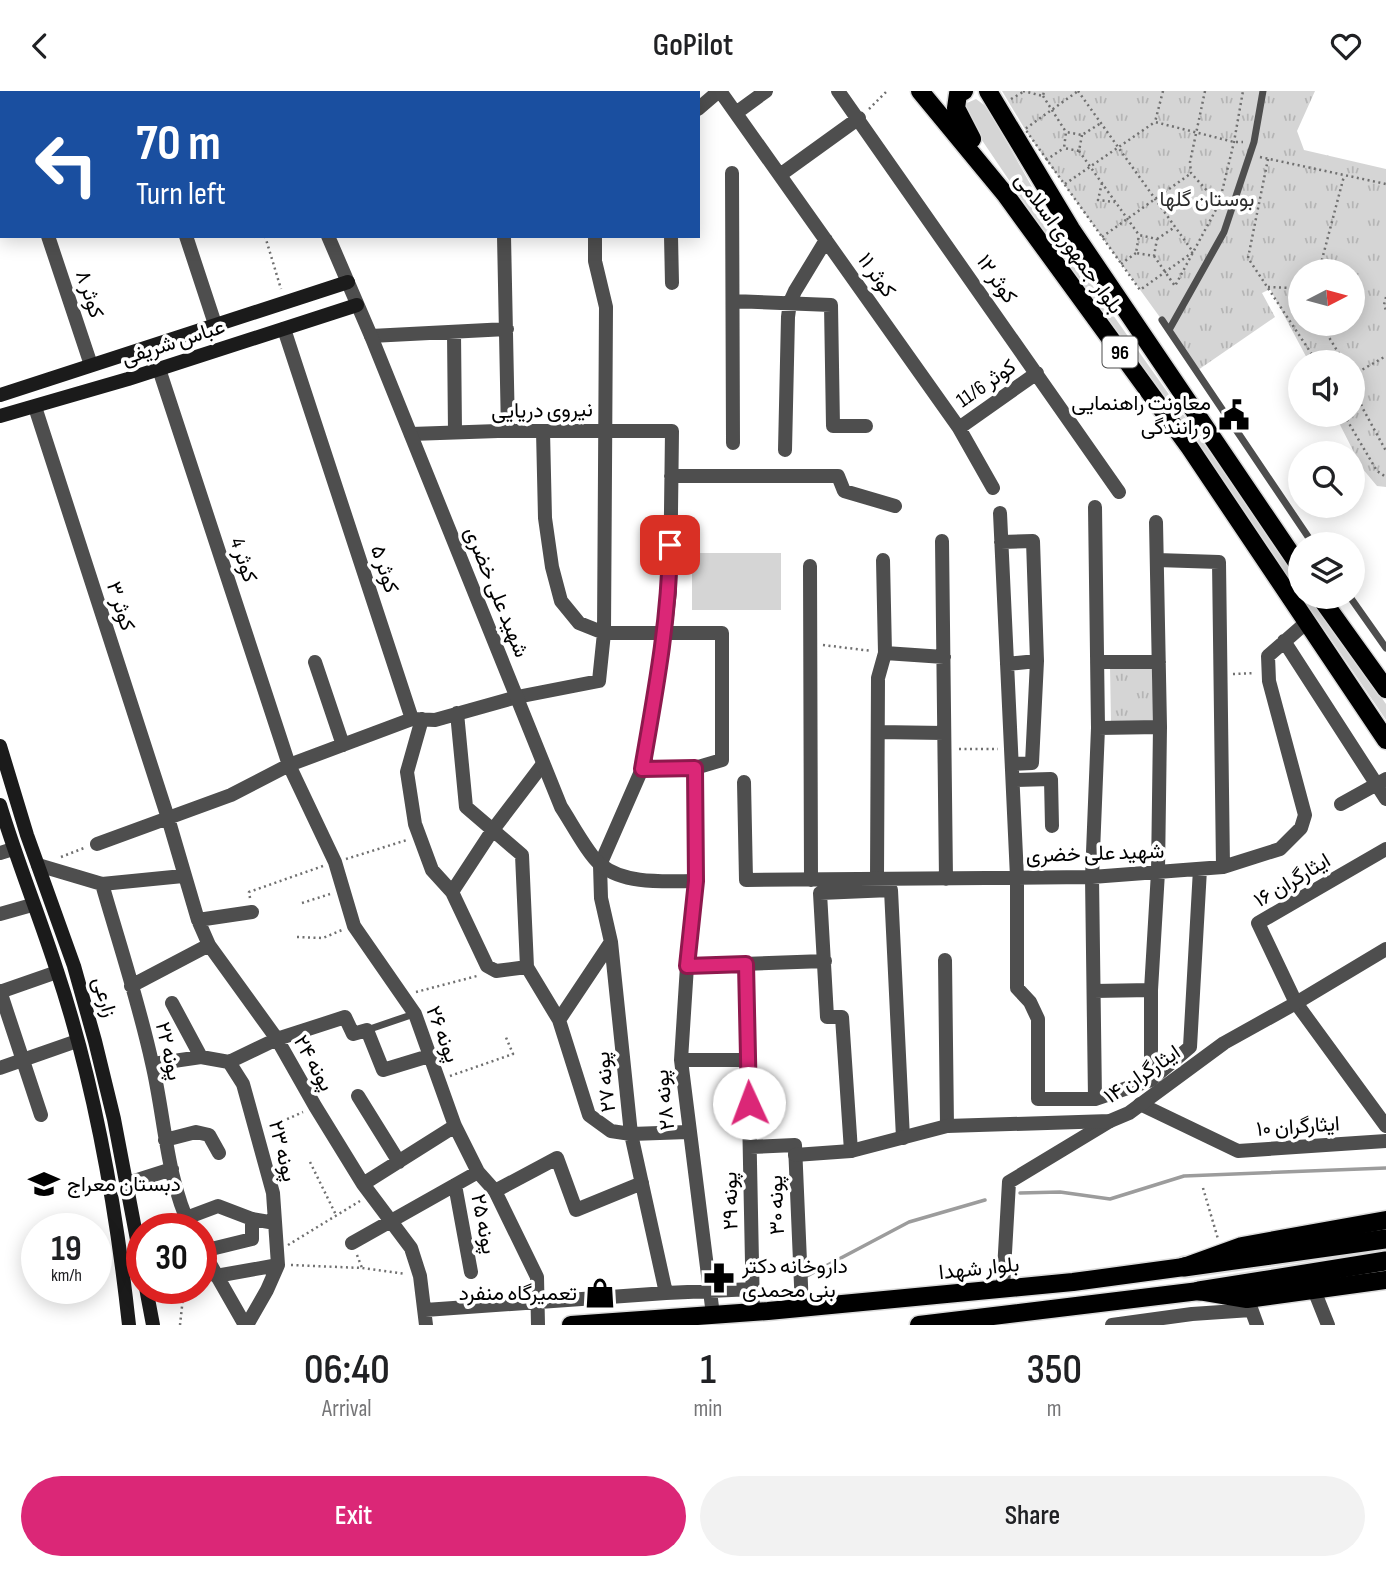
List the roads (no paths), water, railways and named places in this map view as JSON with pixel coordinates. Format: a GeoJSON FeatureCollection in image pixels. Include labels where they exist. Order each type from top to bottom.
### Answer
{"type":"FeatureCollection","features":[{"type":"Feature","properties":{"kind":"highway"},"geometry":{"type":"LineString","coordinates":[[1184,1267],[1386,1239]]}},
{"type":"Feature","properties":{"kind":"highway"},"geometry":{"type":"LineString","coordinates":[[1199,1291],[1386,1261]]}},
{"type":"Feature","properties":{"kind":"main road","name":"بلوار جمهوری اسلامی"},"geometry":{"type":"LineString","coordinates":[[920,91],[1005,194],[1182,437],[1386,740]]}},
{"type":"Feature","properties":{"kind":"main road"},"geometry":{"type":"LineString","coordinates":[[964,91],[958,94],[956,108],[962,125],[1005,194]]}},
{"type":"Feature","properties":{"kind":"main road"},"geometry":{"type":"LineString","coordinates":[[973,91],[1005,106]]}},
{"type":"Feature","properties":{"kind":"main road","name":"بلوار جمهوری اسلامی"},"geometry":{"type":"LineString","coordinates":[[988,91],[1005,106],[1071,229],[1288,549]]}},
{"type":"Feature","properties":{"kind":"main road","name":"عباس شریفی"},"geometry":{"type":"LineString","coordinates":[[0,395],[348,282]]}},
{"type":"Feature","properties":{"kind":"main road","name":"عباس شریفی"},"geometry":{"type":"LineString","coordinates":[[0,416],[128,379],[357,305]]}},
{"type":"Feature","properties":{"kind":"main road"},"geometry":{"type":"LineString","coordinates":[[121,355],[128,379]]}},
{"type":"Feature","properties":{"kind":"main road"},"geometry":{"type":"LineString","coordinates":[[1329,609],[1386,689]]}},
{"type":"Feature","properties":{"kind":"main road","name":"زارعی"},"geometry":{"type":"LineString","coordinates":[[0,746],[78,979],[111,1106],[133,1213]]}},
{"type":"Feature","properties":{"kind":"main road","name":"زارعی"},"geometry":{"type":"LineString","coordinates":[[0,805],[7,851],[21,871],[58,972],[77,1041],[98,1125],[130,1325]]}},
{"type":"Feature","properties":{"kind":"main road"},"geometry":{"type":"LineString","coordinates":[[21,871],[38,865]]}},
{"type":"Feature","properties":{"kind":"main road","name":"بلوار شهدا"},"geometry":{"type":"LineString","coordinates":[[571,1325],[802,1308],[1073,1282],[1184,1267],[1242,1246],[1386,1220]]}},
{"type":"Feature","properties":{"kind":"main road"},"geometry":{"type":"LineString","coordinates":[[919,1325],[1199,1291],[1249,1304],[1314,1290],[1386,1280]]}},
{"type":"Feature","properties":{"kind":"main road"},"geometry":{"type":"LineString","coordinates":[[149,1304],[153,1325]]}},
{"type":"Feature","properties":{"kind":"street"},"geometry":{"type":"LineString","coordinates":[[700,107],[719,91]]}},
{"type":"Feature","properties":{"kind":"street","name":"کوثر ۱۱"},"geometry":{"type":"LineString","coordinates":[[719,91],[959,428],[993,488]]}},
{"type":"Feature","properties":{"kind":"street"},"geometry":{"type":"LineString","coordinates":[[736,113],[766,91]]}},
{"type":"Feature","properties":{"kind":"street","name":"کوثر ۱۲"},"geometry":{"type":"LineString","coordinates":[[838,91],[1119,492]]}},
{"type":"Feature","properties":{"kind":"street"},"geometry":{"type":"LineString","coordinates":[[780,175],[859,118]]}},
{"type":"Feature","properties":{"kind":"street"},"geometry":{"type":"LineString","coordinates":[[733,173],[733,443]]}},
{"type":"Feature","properties":{"kind":"street","name":"کوثر ۸"},"geometry":{"type":"LineString","coordinates":[[49,238],[91,365]]}},
{"type":"Feature","properties":{"kind":"street"},"geometry":{"type":"LineString","coordinates":[[187,238],[215,324]]}},
{"type":"Feature","properties":{"kind":"street","name":"شهید علی خضری"},"geometry":{"type":"LineString","coordinates":[[329,238],[561,807],[600,865]]}},
{"type":"Feature","properties":{"kind":"street"},"geometry":{"type":"LineString","coordinates":[[504,238],[508,431]]}},
{"type":"Feature","properties":{"kind":"street"},"geometry":{"type":"LineString","coordinates":[[97,844],[231,795],[289,765],[417,719],[435,720],[516,697],[599,681],[604,633],[606,307],[595,261],[595,238]]}},
{"type":"Feature","properties":{"kind":"street"},"geometry":{"type":"LineString","coordinates":[[671,238],[672,283]]}},
{"type":"Feature","properties":{"kind":"street"},"geometry":{"type":"LineString","coordinates":[[785,450],[790,302],[809,265],[826,240]]}},
{"type":"Feature","properties":{"kind":"street"},"geometry":{"type":"LineString","coordinates":[[733,301],[831,305],[833,426],[866,426]]}},
{"type":"Feature","properties":{"kind":"street","name":"کوثر ۵"},"geometry":{"type":"LineString","coordinates":[[284,329],[417,719]]}},
{"type":"Feature","properties":{"kind":"street"},"geometry":{"type":"LineString","coordinates":[[371,336],[507,329]]}},
{"type":"Feature","properties":{"kind":"street"},"geometry":{"type":"LineString","coordinates":[[454,333],[455,432]]}},
{"type":"Feature","properties":{"kind":"street","name":"کوثر 4"},"geometry":{"type":"LineString","coordinates":[[159,369],[289,765]]}},
{"type":"Feature","properties":{"kind":"street","name":"کوثر 11/6"},"geometry":{"type":"LineString","coordinates":[[959,428],[1037,373]]}},
{"type":"Feature","properties":{"kind":"street","name":"کوثر ۳"},"geometry":{"type":"LineString","coordinates":[[35,407],[168,818]]}},
{"type":"Feature","properties":{"kind":"street"},"geometry":{"type":"LineString","coordinates":[[543,431],[545,518],[552,567],[561,601],[579,623],[604,633],[722,633],[722,760],[695,768],[642,769]]}},
{"type":"Feature","properties":{"kind":"street","name":"نیروی دریایی"},"geometry":{"type":"LineString","coordinates":[[411,434],[672,431],[671,476]]}},
{"type":"Feature","properties":{"kind":"street"},"geometry":{"type":"LineString","coordinates":[[696,881],[657,881],[618,875],[600,865],[642,769],[670,591],[671,476],[838,476],[844,491],[895,506]]}},
{"type":"Feature","properties":{"kind":"street"},"geometry":{"type":"LineString","coordinates":[[1095,507],[1098,728],[1092,877],[1095,1099]]}},
{"type":"Feature","properties":{"kind":"street"},"geometry":{"type":"LineString","coordinates":[[1000,513],[1017,877],[1017,988],[1030,1002],[1038,1019],[1038,1100],[1095,1099],[1151,1080],[1190,1047],[1200,869]]}},
{"type":"Feature","properties":{"kind":"street"},"geometry":{"type":"LineString","coordinates":[[1151,1080],[1151,990],[1158,872],[1160,727],[1156,522]]}},
{"type":"Feature","properties":{"kind":"street"},"geometry":{"type":"LineString","coordinates":[[942,541],[946,879]]}},
{"type":"Feature","properties":{"kind":"street"},"geometry":{"type":"LineString","coordinates":[[1001,542],[1032,541],[1037,661],[1032,763],[1012,764]]}},
{"type":"Feature","properties":{"kind":"street"},"geometry":{"type":"LineString","coordinates":[[877,879],[878,678],[885,653],[883,560]]}},
{"type":"Feature","properties":{"kind":"street"},"geometry":{"type":"LineString","coordinates":[[1157,560],[1219,562],[1223,867]]}},
{"type":"Feature","properties":{"kind":"street"},"geometry":{"type":"LineString","coordinates":[[810,566],[811,880]]}},
{"type":"Feature","properties":{"kind":"street"},"geometry":{"type":"LineString","coordinates":[[1308,621],[1283,641],[1381,781],[1386,799]]}},
{"type":"Feature","properties":{"kind":"street","name":"شهید علی خضری"},"geometry":{"type":"LineString","coordinates":[[744,782],[746,880],[1092,877],[1223,867],[1280,849],[1301,828],[1305,815],[1290,767],[1269,673],[1268,656],[1283,641]]}},
{"type":"Feature","properties":{"kind":"street"},"geometry":{"type":"LineString","coordinates":[[885,653],[944,657]]}},
{"type":"Feature","properties":{"kind":"street"},"geometry":{"type":"LineString","coordinates":[[315,661],[343,745]]}},
{"type":"Feature","properties":{"kind":"street"},"geometry":{"type":"LineString","coordinates":[[1007,664],[1037,661]]}},
{"type":"Feature","properties":{"kind":"street"},"geometry":{"type":"LineString","coordinates":[[1097,662],[1159,662]]}},
{"type":"Feature","properties":{"kind":"street"},"geometry":{"type":"LineString","coordinates":[[457,713],[466,807],[522,855],[527,967],[559,1020],[589,1115],[611,1131],[631,1134],[688,1132]]}},
{"type":"Feature","properties":{"kind":"street"},"geometry":{"type":"LineString","coordinates":[[417,719],[407,772],[415,824],[432,870],[452,892],[487,966],[496,971],[527,967]]}},
{"type":"Feature","properties":{"kind":"street"},"geometry":{"type":"LineString","coordinates":[[1098,728],[1160,727]]}},
{"type":"Feature","properties":{"kind":"street"},"geometry":{"type":"LineString","coordinates":[[878,732],[944,733]]}},
{"type":"Feature","properties":{"kind":"street"},"geometry":{"type":"LineString","coordinates":[[452,892],[492,831],[543,764]]}},
{"type":"Feature","properties":{"kind":"street","name":"پونه ۲۶"},"geometry":{"type":"LineString","coordinates":[[289,765],[335,862],[354,926],[415,1014],[455,1126],[478,1172],[495,1191],[537,1277],[538,1325]]}},
{"type":"Feature","properties":{"kind":"street","name":"پونه ۲۸"},"geometry":{"type":"LineString","coordinates":[[695,768],[696,881],[681,1061],[712,1315]]}},
{"type":"Feature","properties":{"kind":"street"},"geometry":{"type":"LineString","coordinates":[[1013,780],[1051,779],[1052,826]]}},
{"type":"Feature","properties":{"kind":"street"},"geometry":{"type":"LineString","coordinates":[[1341,804],[1381,781]]}},
{"type":"Feature","properties":{"kind":"street","name":"پونه ۲۴"},"geometry":{"type":"LineString","coordinates":[[168,818],[183,876],[209,945],[277,1039],[315,1107],[368,1189],[411,1248],[420,1276],[426,1317]]}},
{"type":"Feature","properties":{"kind":"street","name":"ایثارگران ۱۶"},"geometry":{"type":"LineString","coordinates":[[1296,1003],[1258,923],[1386,849]]}},
{"type":"Feature","properties":{"kind":"street"},"geometry":{"type":"LineString","coordinates":[[38,865],[102,884],[183,876]]}},
{"type":"Feature","properties":{"kind":"street","name":"پونه ۲۷"},"geometry":{"type":"LineString","coordinates":[[600,865],[601,898],[611,941],[631,1134],[666,1293]]}},
{"type":"Feature","properties":{"kind":"street","name":"پونه ۲۲"},"geometry":{"type":"LineString","coordinates":[[102,884],[153,1064],[165,1140],[184,1213]]}},
{"type":"Feature","properties":{"kind":"street"},"geometry":{"type":"LineString","coordinates":[[851,1151],[842,1017],[827,1017],[820,893],[891,890],[903,1138]]}},
{"type":"Feature","properties":{"kind":"street"},"geometry":{"type":"LineString","coordinates":[[0,914],[32,905]]}},
{"type":"Feature","properties":{"kind":"street"},"geometry":{"type":"LineString","coordinates":[[198,920],[252,912]]}},
{"type":"Feature","properties":{"kind":"street"},"geometry":{"type":"LineString","coordinates":[[559,1020],[611,941]]}},
{"type":"Feature","properties":{"kind":"street"},"geometry":{"type":"LineString","coordinates":[[131,986],[209,945]]}},
{"type":"Feature","properties":{"kind":"street","name":"ایثارگران ۱۴"},"geometry":{"type":"LineString","coordinates":[[795,1155],[851,1151],[947,1126],[1110,1122],[1129,1112],[1224,1042],[1386,949]]}},
{"type":"Feature","properties":{"kind":"street"},"geometry":{"type":"LineString","coordinates":[[945,960],[947,1126]]}},
{"type":"Feature","properties":{"kind":"street"},"geometry":{"type":"LineString","coordinates":[[687,966],[825,961]]}},
{"type":"Feature","properties":{"kind":"street","name":"پونه ۲۹"},"geometry":{"type":"LineString","coordinates":[[746,964],[753,1312]]}},
{"type":"Feature","properties":{"kind":"street"},"geometry":{"type":"LineString","coordinates":[[41,1115],[0,992],[58,972]]}},
{"type":"Feature","properties":{"kind":"street"},"geometry":{"type":"LineString","coordinates":[[1094,991],[1151,990]]}},
{"type":"Feature","properties":{"kind":"street"},"geometry":{"type":"LineString","coordinates":[[172,1003],[201,1057]]}},
{"type":"Feature","properties":{"kind":"street"},"geometry":{"type":"LineString","coordinates":[[1296,1003],[1386,1126]]}},
{"type":"Feature","properties":{"kind":"street"},"geometry":{"type":"LineString","coordinates":[[153,1064],[201,1057],[229,1062],[277,1039],[345,1017],[353,1034],[367,1030],[383,1070],[429,1056]]}},
{"type":"Feature","properties":{"kind":"street"},"geometry":{"type":"LineString","coordinates":[[0,1068],[77,1041]]}},
{"type":"Feature","properties":{"kind":"street"},"geometry":{"type":"LineString","coordinates":[[681,1061],[748,1060]]}},
{"type":"Feature","properties":{"kind":"street","name":"پونه ۲۳"},"geometry":{"type":"LineString","coordinates":[[229,1062],[243,1084],[258,1132],[273,1193],[275,1223],[277,1254],[267,1290],[246,1325]]}},
{"type":"Feature","properties":{"kind":"street"},"geometry":{"type":"LineString","coordinates":[[358,1096],[398,1162]]}},
{"type":"Feature","properties":{"kind":"street","name":"ایثارگران ۱۰"},"geometry":{"type":"LineString","coordinates":[[1140,1104],[1238,1151],[1386,1142]]}},
{"type":"Feature","properties":{"kind":"street"},"geometry":{"type":"LineString","coordinates":[[1003,1288],[1009,1182],[1110,1122]]}},
{"type":"Feature","properties":{"kind":"street"},"geometry":{"type":"LineString","coordinates":[[368,1189],[398,1162],[455,1126]]}},
{"type":"Feature","properties":{"kind":"street"},"geometry":{"type":"LineString","coordinates":[[165,1140],[196,1132],[209,1135],[219,1153]]}},
{"type":"Feature","properties":{"kind":"street","name":"پونه ۳۰"},"geometry":{"type":"LineString","coordinates":[[750,1147],[795,1145],[802,1308]]}},
{"type":"Feature","properties":{"kind":"street"},"geometry":{"type":"LineString","coordinates":[[495,1191],[557,1158],[576,1210],[642,1182]]}},
{"type":"Feature","properties":{"kind":"street"},"geometry":{"type":"LineString","coordinates":[[128,1183],[172,1169]]}},
{"type":"Feature","properties":{"kind":"street"},"geometry":{"type":"LineString","coordinates":[[352,1243],[478,1172]]}},
{"type":"Feature","properties":{"kind":"street","name":"پونه ۲۵"},"geometry":{"type":"LineString","coordinates":[[455,1185],[471,1272]]}},
{"type":"Feature","properties":{"kind":"street"},"geometry":{"type":"LineString","coordinates":[[206,1213],[218,1206],[252,1219],[275,1223]]}},
{"type":"Feature","properties":{"kind":"street"},"geometry":{"type":"LineString","coordinates":[[251,1238],[252,1219]]}},
{"type":"Feature","properties":{"kind":"street"},"geometry":{"type":"LineString","coordinates":[[217,1246],[251,1238],[277,1254]]}},
{"type":"Feature","properties":{"kind":"street"},"geometry":{"type":"LineString","coordinates":[[217,1276],[277,1254]]}},
{"type":"Feature","properties":{"kind":"street"},"geometry":{"type":"LineString","coordinates":[[217,1278],[246,1325]]}},
{"type":"Feature","properties":{"kind":"street"},"geometry":{"type":"LineString","coordinates":[[426,1317],[538,1301],[753,1289]]}},
{"type":"Feature","properties":{"kind":"street"},"geometry":{"type":"LineString","coordinates":[[1314,1290],[1328,1325]]}},
{"type":"Feature","properties":{"kind":"street"},"geometry":{"type":"LineString","coordinates":[[1112,1325],[1194,1320],[1249,1304],[1257,1325]]}},
{"type":"Feature","properties":{"kind":"lane"},"geometry":{"type":"LineString","coordinates":[[1169,330],[1224,232],[1255,142],[1262,91]]}},
{"type":"Feature","properties":{"kind":"lane"},"geometry":{"type":"LineString","coordinates":[[1162,320],[1305,532]]}},
{"type":"Feature","properties":{"kind":"lane"},"geometry":{"type":"LineString","coordinates":[[1358,609],[1386,648]]}},
{"type":"Feature","properties":{"kind":"lane"},"geometry":{"type":"LineString","coordinates":[[367,1030],[415,1014]]}},
{"type":"Feature","properties":{"kind":"waterway"},"geometry":{"type":"LineString","coordinates":[[1020,1193],[1060,1192],[1110,1199],[1184,1176],[1386,1168]]}},
{"type":"Feature","properties":{"kind":"waterway"},"geometry":{"type":"LineString","coordinates":[[805,1277],[909,1222],[985,1200]]}},
{"type":"Feature","properties":{"kind":"place","name":"معاونت راهنمایی و رانندگی"},"geometry":{"type":"Point","coordinates":[1234,415]}},
{"type":"Feature","properties":{"kind":"place","name":"دبستان معراج"},"geometry":{"type":"Point","coordinates":[44,1184]}},
{"type":"Feature","properties":{"kind":"place","name":"داروخانه دکتر بنی محمدی"},"geometry":{"type":"Point","coordinates":[719,1278]}},
{"type":"Feature","properties":{"kind":"place","name":"تعمیرگاه منفرد"},"geometry":{"type":"Point","coordinates":[600,1293]}},
{"type":"Feature","properties":{"kind":"park label","name":"بوستان گلها"},"geometry":{"type":"Point","coordinates":[1207,199]}}]}
